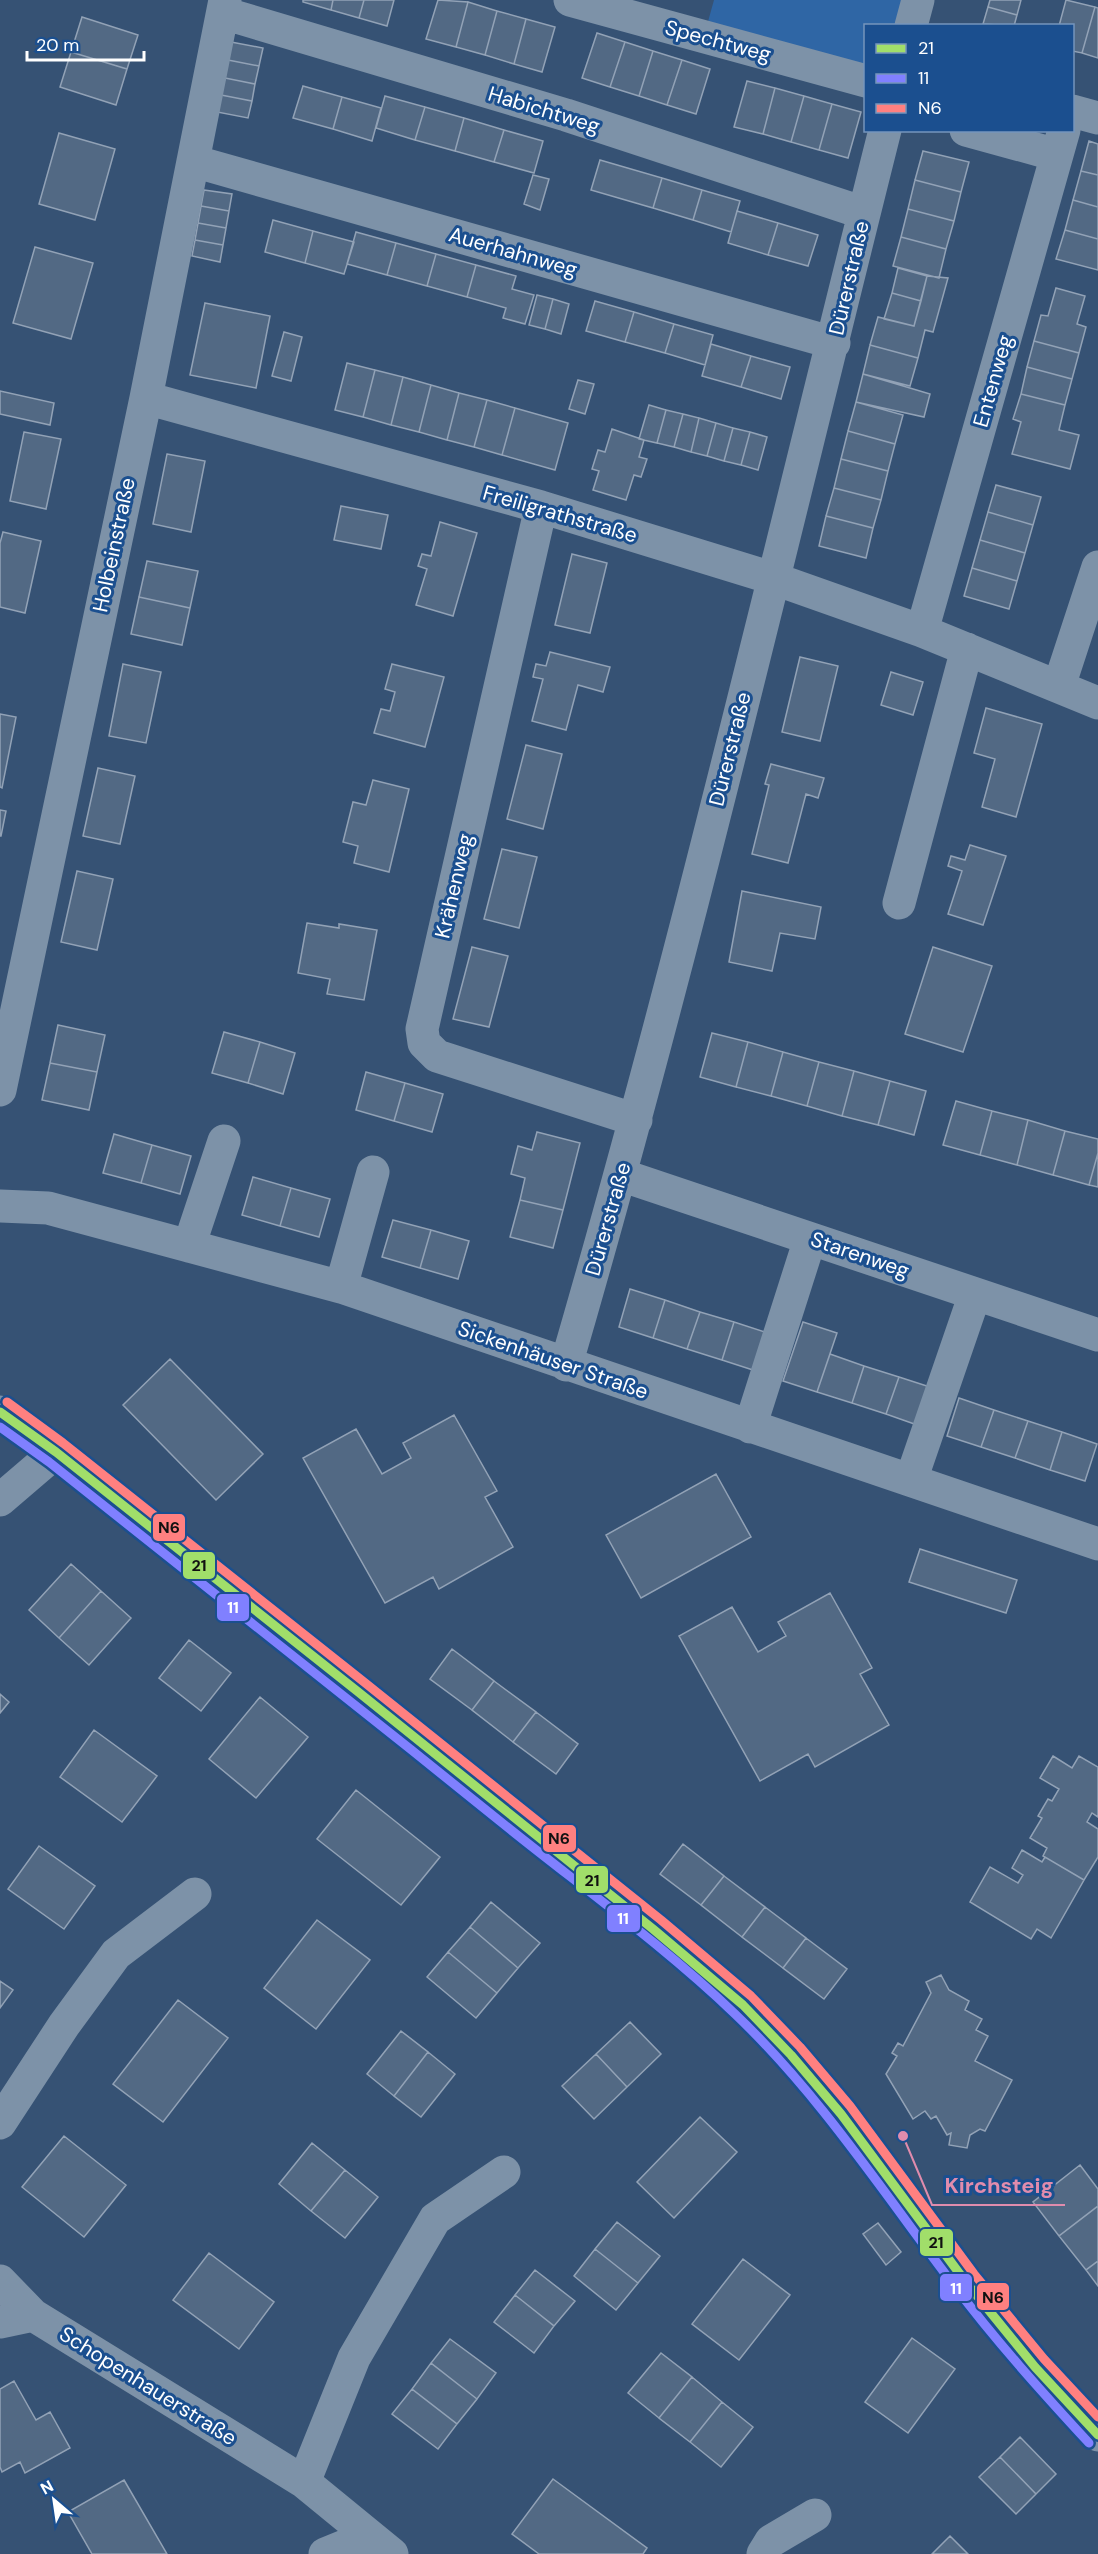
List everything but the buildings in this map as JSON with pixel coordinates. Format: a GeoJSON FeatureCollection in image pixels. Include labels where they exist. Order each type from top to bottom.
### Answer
{"type":"FeatureCollection","features":[{"type":"Feature","properties":{"kind":"street","name":"Spechtweg"},"geometry":{"type":"LineString","coordinates":[[570,0],[864,80]]}},
{"type":"Feature","properties":{"kind":"street"},"geometry":{"type":"LineString","coordinates":[[912,24],[918,0]]}},
{"type":"Feature","properties":{"kind":"street","name":"Holbeinstraße"},"geometry":{"type":"LineString","coordinates":[[0,1090],[146,398],[224,6]]}},
{"type":"Feature","properties":{"kind":"street","name":"Habichtweg"},"geometry":{"type":"LineString","coordinates":[[224,6],[864,213]]}},
{"type":"Feature","properties":{"kind":"street"},"geometry":{"type":"LineString","coordinates":[[1074,112],[1098,118]]}},
{"type":"Feature","properties":{"kind":"street","name":"Dürerstraße"},"geometry":{"type":"LineString","coordinates":[[566,1365],[636,1120],[772,578],[834,343],[884,132]]}},
{"type":"Feature","properties":{"kind":"street"},"geometry":{"type":"LineString","coordinates":[[980,132],[1060,143]]}},
{"type":"Feature","properties":{"kind":"street","name":"Entenweg"},"geometry":{"type":"LineString","coordinates":[[922,631],[1060,143]]}},
{"type":"Feature","properties":{"kind":"street","name":"Auerhahnweg"},"geometry":{"type":"LineString","coordinates":[[192,161],[834,343]]}},
{"type":"Feature","properties":{"kind":"street","name":"Freiligrathstraße"},"geometry":{"type":"LineString","coordinates":[[146,398],[541,507],[772,578],[922,631],[1098,703]]}},
{"type":"Feature","properties":{"kind":"street","name":"Krähenweg"},"geometry":{"type":"LineString","coordinates":[[541,507],[422,1029],[424,1043],[437,1056],[636,1120]]}},
{"type":"Feature","properties":{"kind":"street"},"geometry":{"type":"LineString","coordinates":[[1059,686],[1098,567]]}},
{"type":"Feature","properties":{"kind":"street"},"geometry":{"type":"LineString","coordinates":[[899,903],[967,649]]}},
{"type":"Feature","properties":{"kind":"street"},"geometry":{"type":"LineString","coordinates":[[189,1246],[224,1141]]}},
{"type":"Feature","properties":{"kind":"street"},"geometry":{"type":"LineString","coordinates":[[341,1287],[373,1172]]}},
{"type":"Feature","properties":{"kind":"street","name":"Starenweg"},"geometry":{"type":"LineString","coordinates":[[621,1175],[1098,1335]]}},
{"type":"Feature","properties":{"kind":"street","name":"Sickenhäuser Straße"},"geometry":{"type":"LineString","coordinates":[[0,1206],[48,1208],[341,1287],[1098,1544]]}},
{"type":"Feature","properties":{"kind":"street"},"geometry":{"type":"LineString","coordinates":[[750,1426],[810,1239]]}},
{"type":"Feature","properties":{"kind":"street"},"geometry":{"type":"LineString","coordinates":[[911,1480],[975,1294]]}},
{"type":"Feature","properties":{"kind":"street"},"geometry":{"type":"LineString","coordinates":[[0,1412],[56,1452],[625,1907],[743,2005],[791,2055],[841,2114],[965,2282],[1035,2367],[1098,2435]]}},
{"type":"Feature","properties":{"kind":"street"},"geometry":{"type":"LineString","coordinates":[[0,1500],[56,1452]]}},
{"type":"Feature","properties":{"kind":"street"},"geometry":{"type":"LineString","coordinates":[[0,2122],[64,2025],[116,1954],[195,1894]]}},
{"type":"Feature","properties":{"kind":"street"},"geometry":{"type":"LineString","coordinates":[[304,2482],[354,2358],[435,2219],[504,2172]]}},
{"type":"Feature","properties":{"kind":"street","name":"Schopenhauerstraße"},"geometry":{"type":"LineString","coordinates":[[0,2281],[33,2315],[304,2482],[380,2545]]}},
{"type":"Feature","properties":{"kind":"street"},"geometry":{"type":"LineString","coordinates":[[0,2322],[33,2315]]}},
{"type":"Feature","properties":{"kind":"street"},"geometry":{"type":"LineString","coordinates":[[763,2554],[771,2541],[815,2515]]}},
{"type":"Feature","properties":{"kind":"street","name":"Schopenhauerstraße"},"geometry":{"type":"LineString","coordinates":[[326,2554],[380,2545]]}},
{"type":"Feature","properties":{"kind":"shaded area"},"geometry":{"type":"Polygon","coordinates":[[[714,0],[915,0],[908,24],[864,24],[864,79],[704,36],[714,0]]]}},
{"type":"Feature","properties":{"kind":"transit line","name":"N6"},"geometry":{"type":"LineString","coordinates":[[7,1402],[63,1443],[364,1682],[661,1920],[751,1996],[800,2047],[850,2106],[974,2274],[1044,2359],[1098,2417]]}},
{"type":"Feature","properties":{"kind":"transit line","name":"21"},"geometry":{"type":"LineString","coordinates":[[0,1412],[56,1452],[357,1691],[653,1929],[743,2005],[791,2055],[841,2114],[965,2281],[1035,2367],[1098,2435]]}},
{"type":"Feature","properties":{"kind":"transit line","name":"11"},"geometry":{"type":"LineString","coordinates":[[0,1427],[49,1462],[620,1916],[735,2014],[795,2077],[985,2325],[1089,2443]]}},
{"type":"Feature","properties":{"kind":"place","name":"Kirchsteig"},"geometry":{"type":"Point","coordinates":[903,2136]}}]}
